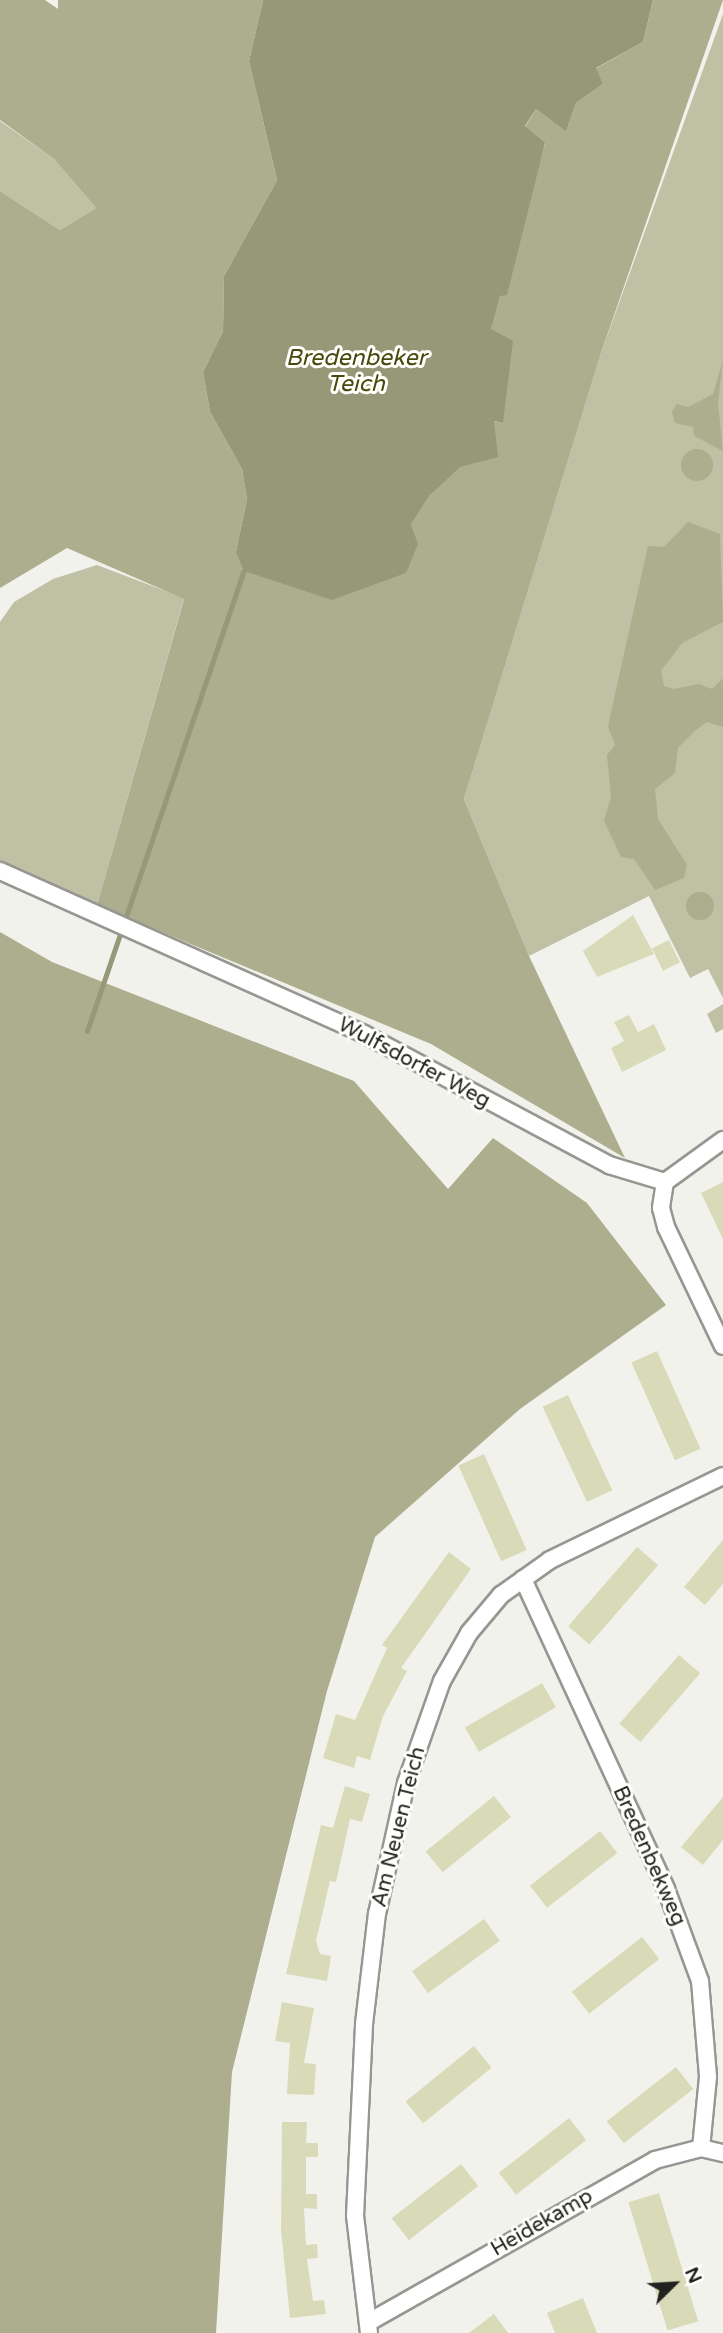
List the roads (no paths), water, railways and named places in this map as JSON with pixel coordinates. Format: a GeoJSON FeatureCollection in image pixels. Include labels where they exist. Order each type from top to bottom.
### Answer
{"type":"FeatureCollection","features":[{"type":"Feature","properties":{"kind":"street","name":"Wulfsdorfer Weg"},"geometry":{"type":"LineString","coordinates":[[0,871],[364,1034],[609,1166],[665,1182]]}},
{"type":"Feature","properties":{"kind":"street"},"geometry":{"type":"LineString","coordinates":[[723,1140],[665,1182],[661,1208],[666,1227],[723,1346]]}},
{"type":"Feature","properties":{"kind":"street","name":"Am Neuen Teich"},"geometry":{"type":"LineString","coordinates":[[369,2328],[355,2216],[364,2024],[377,1914],[406,1783],[442,1681],[469,1633],[523,1579],[723,1476]]}},
{"type":"Feature","properties":{"kind":"street","name":"Bredenbekweg"},"geometry":{"type":"LineString","coordinates":[[523,1579],[656,1865],[700,1981],[708,2077],[702,2148]]}},
{"type":"Feature","properties":{"kind":"street","name":"Heidekamp"},"geometry":{"type":"LineString","coordinates":[[369,2328],[612,2182],[655,2161],[702,2148],[723,2153]]}},
{"type":"Feature","properties":{"kind":"water","name":"Bredenbeker Teich"},"geometry":{"type":"Polygon","coordinates":[[[263,0],[653,0],[643,42],[596,68],[603,84],[576,103],[566,132],[536,109],[525,126],[545,143],[507,295],[500,296],[491,329],[513,341],[503,423],[494,421],[498,457],[460,467],[430,495],[411,525],[418,544],[406,573],[332,600],[244,571],[236,552],[247,499],[242,469],[210,412],[203,372],[223,331],[224,276],[277,180],[249,61],[263,0]]]}},
{"type":"Feature","properties":{"kind":"waterway"},"geometry":{"type":"LineString","coordinates":[[87,1031],[244,571]]}}]}
